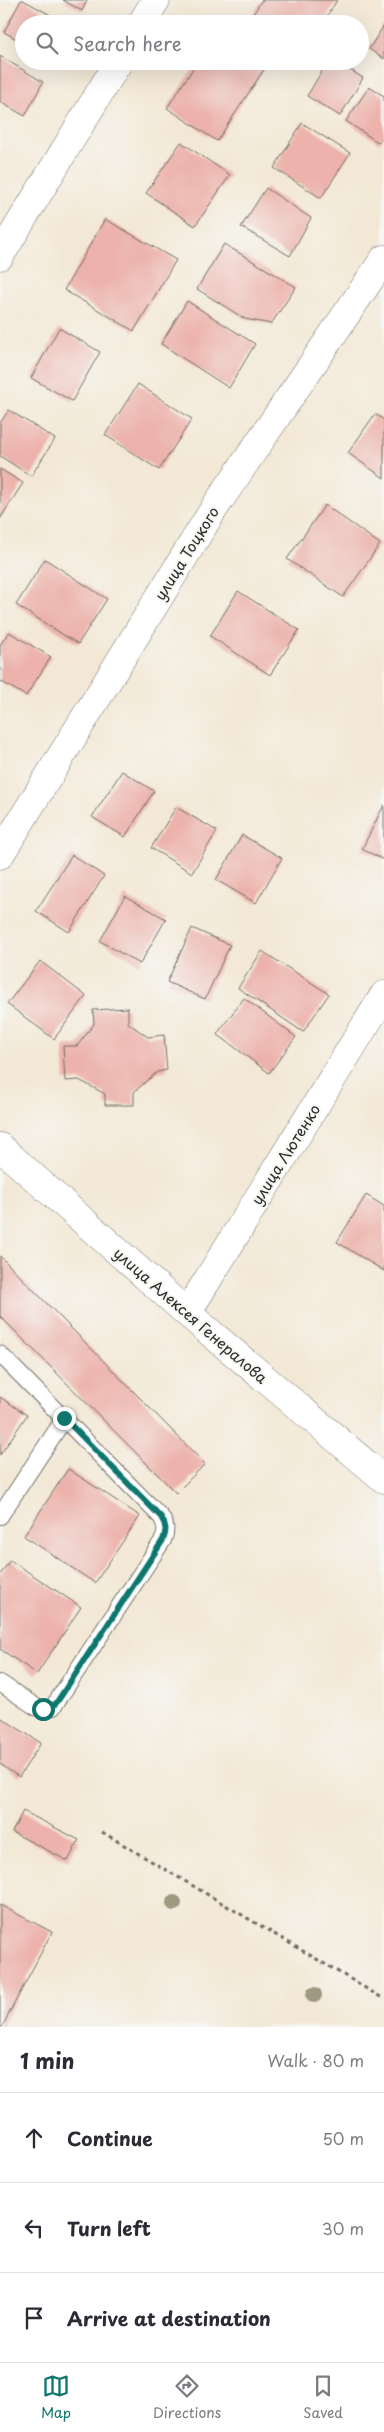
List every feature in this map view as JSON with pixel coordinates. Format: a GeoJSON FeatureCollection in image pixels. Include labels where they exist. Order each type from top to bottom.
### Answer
{"type":"FeatureCollection","features":[{"type":"Feature","properties":{"kind":"street"},"geometry":{"type":"LineString","coordinates":[[147,15],[156,0]]}},
{"type":"Feature","properties":{"kind":"street"},"geometry":{"type":"LineString","coordinates":[[0,256],[114,70]]}},
{"type":"Feature","properties":{"kind":"street","name":"улица Тоцкого"},"geometry":{"type":"LineString","coordinates":[[0,855],[215,507],[384,259]]}},
{"type":"Feature","properties":{"kind":"street","name":"улица Лютенко"},"geometry":{"type":"LineString","coordinates":[[187,1314],[384,995]]}},
{"type":"Feature","properties":{"kind":"street","name":"улица Алексея Генералова"},"geometry":{"type":"LineString","coordinates":[[0,1147],[187,1314],[384,1479]]}},
{"type":"Feature","properties":{"kind":"lane"},"geometry":{"type":"LineString","coordinates":[[0,1354],[166,1524],[166,1533],[163,1540],[53,1706],[43,1709],[36,1707],[0,1683]]}},
{"type":"Feature","properties":{"kind":"lane"},"geometry":{"type":"LineString","coordinates":[[0,1516],[64,1418]]}},
{"type":"Feature","properties":{"kind":"path"},"geometry":{"type":"LineString","coordinates":[[102,1832],[384,1999]]}},
{"type":"Feature","properties":{"kind":"building"},"geometry":{"type":"Polygon","coordinates":[[[21,0],[50,15],[15,15],[15,38],[4,32],[21,0]]]}},
{"type":"Feature","properties":{"kind":"building"},"geometry":{"type":"Polygon","coordinates":[[[63,0],[87,0],[82,11],[63,0]]]}},
{"type":"Feature","properties":{"kind":"building"},"geometry":{"type":"Polygon","coordinates":[[[262,0],[337,0],[328,15],[253,14],[262,0]]]}},
{"type":"Feature","properties":{"kind":"building"},"geometry":{"type":"Polygon","coordinates":[[[384,25],[384,59],[369,49],[384,25]]]}},
{"type":"Feature","properties":{"kind":"building"},"geometry":{"type":"Polygon","coordinates":[[[0,56],[15,65],[15,70],[23,70],[43,82],[25,116],[0,102],[0,56]]]}},
{"type":"Feature","properties":{"kind":"building"},"geometry":{"type":"Polygon","coordinates":[[[192,70],[264,70],[217,141],[167,108],[192,70]]]}},
{"type":"Feature","properties":{"kind":"building"},"geometry":{"type":"Polygon","coordinates":[[[323,70],[350,70],[363,78],[340,116],[307,96],[323,70]]]}},
{"type":"Feature","properties":{"kind":"building"},"geometry":{"type":"Polygon","coordinates":[[[369,87],[384,96],[384,135],[379,143],[346,121],[369,87]]]}},
{"type":"Feature","properties":{"kind":"building"},"geometry":{"type":"Polygon","coordinates":[[[302,123],[350,153],[321,198],[274,168],[302,123]]]}},
{"type":"Feature","properties":{"kind":"building"},"geometry":{"type":"Polygon","coordinates":[[[181,142],[230,175],[195,226],[146,193],[181,142]]]}},
{"type":"Feature","properties":{"kind":"building"},"geometry":{"type":"Polygon","coordinates":[[[266,188],[311,218],[290,256],[241,227],[266,188]]]}},
{"type":"Feature","properties":{"kind":"building"},"geometry":{"type":"Polygon","coordinates":[[[105,219],[176,260],[134,331],[64,290],[105,219]]]}},
{"type":"Feature","properties":{"kind":"building"},"geometry":{"type":"Polygon","coordinates":[[[224,244],[296,287],[271,324],[245,319],[197,289],[224,244]]]}},
{"type":"Feature","properties":{"kind":"building"},"geometry":{"type":"Polygon","coordinates":[[[187,301],[255,344],[229,388],[161,344],[187,301]]]}},
{"type":"Feature","properties":{"kind":"building"},"geometry":{"type":"Polygon","coordinates":[[[59,328],[100,352],[72,401],[31,378],[59,328]]]}},
{"type":"Feature","properties":{"kind":"building"},"geometry":{"type":"Polygon","coordinates":[[[138,384],[192,419],[159,470],[105,435],[138,384]]]}},
{"type":"Feature","properties":{"kind":"building"},"geometry":{"type":"Polygon","coordinates":[[[9,410],[55,439],[31,476],[0,456],[0,423],[9,410]]]}},
{"type":"Feature","properties":{"kind":"building"},"geometry":{"type":"Polygon","coordinates":[[[375,414],[384,420],[384,478],[348,453],[375,414]]]}},
{"type":"Feature","properties":{"kind":"building"},"geometry":{"type":"Polygon","coordinates":[[[0,469],[23,483],[0,519],[0,469]]]}},
{"type":"Feature","properties":{"kind":"building"},"geometry":{"type":"Polygon","coordinates":[[[325,505],[380,544],[343,597],[287,559],[325,505]]]}},
{"type":"Feature","properties":{"kind":"building"},"geometry":{"type":"Polygon","coordinates":[[[45,559],[107,599],[78,644],[16,605],[45,559]]]}},
{"type":"Feature","properties":{"kind":"building"},"geometry":{"type":"Polygon","coordinates":[[[238,591],[299,630],[270,675],[210,636],[238,591]]]}},
{"type":"Feature","properties":{"kind":"building"},"geometry":{"type":"Polygon","coordinates":[[[9,632],[51,657],[26,696],[0,681],[0,645],[9,632]]]}},
{"type":"Feature","properties":{"kind":"building"},"geometry":{"type":"Polygon","coordinates":[[[122,771],[154,791],[125,837],[92,817],[122,771]]]}},
{"type":"Feature","properties":{"kind":"building"},"geometry":{"type":"Polygon","coordinates":[[[384,805],[384,860],[362,849],[384,805]]]}},
{"type":"Feature","properties":{"kind":"building"},"geometry":{"type":"Polygon","coordinates":[[[176,807],[217,831],[192,873],[151,848],[176,807]]]}},
{"type":"Feature","properties":{"kind":"building"},"geometry":{"type":"Polygon","coordinates":[[[242,835],[282,858],[256,903],[216,880],[242,835]]]}},
{"type":"Feature","properties":{"kind":"building"},"geometry":{"type":"Polygon","coordinates":[[[72,855],[104,876],[69,932],[36,911],[72,855]]]}},
{"type":"Feature","properties":{"kind":"building"},"geometry":{"type":"Polygon","coordinates":[[[125,896],[166,919],[140,964],[100,941],[125,896]]]}},
{"type":"Feature","properties":{"kind":"building"},"geometry":{"type":"Polygon","coordinates":[[[192,928],[230,945],[205,999],[167,982],[192,928]]]}},
{"type":"Feature","properties":{"kind":"building"},"geometry":{"type":"Polygon","coordinates":[[[262,951],[329,994],[303,1032],[238,988],[262,951]]]}},
{"type":"Feature","properties":{"kind":"building"},"geometry":{"type":"Polygon","coordinates":[[[40,961],[86,996],[54,1039],[7,1004],[40,961]]]}},
{"type":"Feature","properties":{"kind":"building"},"geometry":{"type":"Polygon","coordinates":[[[244,998],[296,1037],[269,1073],[217,1034],[244,998]]]}},
{"type":"Feature","properties":{"kind":"building"},"geometry":{"type":"Polygon","coordinates":[[[128,1008],[128,1023],[148,1037],[164,1035],[167,1070],[157,1072],[134,1092],[134,1105],[105,1105],[105,1094],[79,1080],[65,1081],[63,1046],[77,1046],[94,1024],[93,1010],[128,1008]]]}},
{"type":"Feature","properties":{"kind":"building"},"geometry":{"type":"Polygon","coordinates":[[[366,1195],[384,1206],[384,1271],[337,1242],[366,1195]]]}},
{"type":"Feature","properties":{"kind":"building"},"geometry":{"type":"Polygon","coordinates":[[[0,1256],[205,1464],[176,1493],[0,1316],[0,1256]]]}},
{"type":"Feature","properties":{"kind":"building"},"geometry":{"type":"Polygon","coordinates":[[[0,1397],[27,1415],[0,1455],[0,1397]]]}},
{"type":"Feature","properties":{"kind":"building"},"geometry":{"type":"Polygon","coordinates":[[[68,1469],[140,1516],[95,1583],[24,1536],[68,1469]]]}},
{"type":"Feature","properties":{"kind":"building"},"geometry":{"type":"Polygon","coordinates":[[[10,1560],[81,1607],[37,1674],[0,1649],[0,1575],[10,1560]]]}},
{"type":"Feature","properties":{"kind":"building"},"geometry":{"type":"Polygon","coordinates":[[[0,1717],[41,1743],[19,1777],[0,1764],[0,1717]]]}},
{"type":"Feature","properties":{"kind":"building"},"geometry":{"type":"Polygon","coordinates":[[[23,1811],[79,1840],[68,1861],[12,1832],[23,1811]]]}},
{"type":"Feature","properties":{"kind":"building"},"geometry":{"type":"Polygon","coordinates":[[[0,1905],[52,1932],[2,2027],[0,2027],[0,1905]]]}},
{"type":"Feature","properties":{"kind":"route"},"geometry":{"type":"LineString","coordinates":[[43,1709],[53,1706],[57,1702],[166,1533],[166,1524],[161,1517],[64,1418]]}}]}
